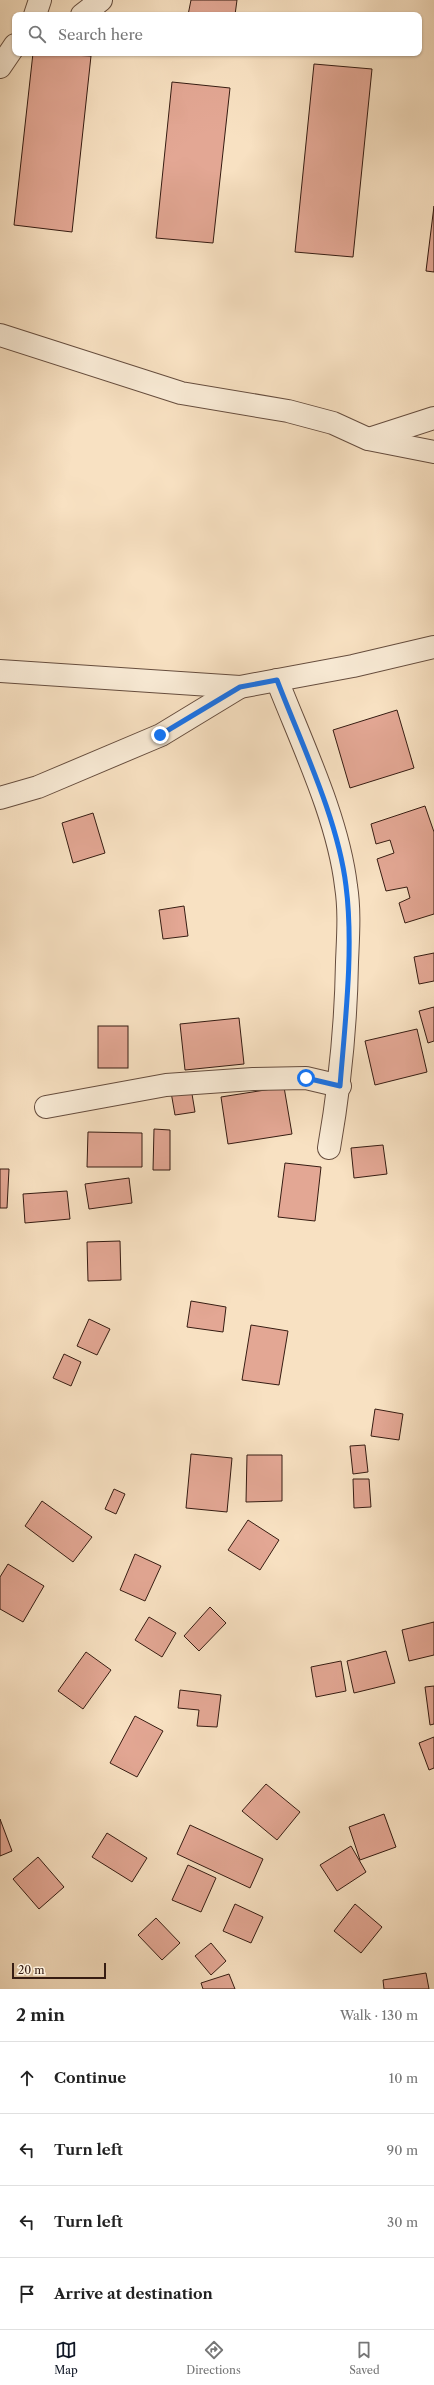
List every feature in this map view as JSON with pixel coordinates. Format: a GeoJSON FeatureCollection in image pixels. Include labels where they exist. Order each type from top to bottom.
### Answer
{"type":"FeatureCollection","features":[{"type":"Feature","properties":{"kind":"street"},"geometry":{"type":"LineString","coordinates":[[36,12],[40,0]]}},
{"type":"Feature","properties":{"kind":"street"},"geometry":{"type":"LineString","coordinates":[[86,12],[100,0]]}},
{"type":"Feature","properties":{"kind":"street"},"geometry":{"type":"LineString","coordinates":[[0,335],[181,393],[288,411],[333,423],[368,439],[434,452]]}},
{"type":"Feature","properties":{"kind":"street"},"geometry":{"type":"LineString","coordinates":[[368,439],[434,418]]}},
{"type":"Feature","properties":{"kind":"street"},"geometry":{"type":"LineString","coordinates":[[0,671],[240,687],[353,666],[434,648]]}},
{"type":"Feature","properties":{"kind":"street"},"geometry":{"type":"LineString","coordinates":[[277,680],[330,818],[346,886],[348,930],[346,1010],[340,1086],[329,1148]]}},
{"type":"Feature","properties":{"kind":"street"},"geometry":{"type":"LineString","coordinates":[[0,798],[38,786],[160,735],[240,687]]}},
{"type":"Feature","properties":{"kind":"street"},"geometry":{"type":"LineString","coordinates":[[46,1107],[182,1084],[306,1078],[340,1086]]}},
{"type":"Feature","properties":{"kind":"building"},"geometry":{"type":"Polygon","coordinates":[[[191,0],[237,0],[235,12],[189,12],[191,0]]]}},
{"type":"Feature","properties":{"kind":"building"},"geometry":{"type":"Polygon","coordinates":[[[33,56],[91,56],[72,232],[14,225],[33,56]]]}},
{"type":"Feature","properties":{"kind":"building"},"geometry":{"type":"Polygon","coordinates":[[[314,64],[372,69],[353,257],[295,252],[314,64]]]}},
{"type":"Feature","properties":{"kind":"building"},"geometry":{"type":"Polygon","coordinates":[[[172,82],[230,88],[213,243],[156,238],[172,82]]]}},
{"type":"Feature","properties":{"kind":"building"},"geometry":{"type":"Polygon","coordinates":[[[434,206],[434,272],[426,271],[434,206]]]}},
{"type":"Feature","properties":{"kind":"building"},"geometry":{"type":"Polygon","coordinates":[[[397,710],[414,768],[350,788],[333,730],[397,710]]]}},
{"type":"Feature","properties":{"kind":"building"},"geometry":{"type":"Polygon","coordinates":[[[425,806],[434,832],[434,914],[405,923],[399,903],[410,898],[407,887],[386,891],[377,859],[394,853],[390,840],[376,844],[371,824],[425,806]]]}},
{"type":"Feature","properties":{"kind":"building"},"geometry":{"type":"Polygon","coordinates":[[[93,813],[105,853],[73,863],[62,823],[93,813]]]}},
{"type":"Feature","properties":{"kind":"building"},"geometry":{"type":"Polygon","coordinates":[[[184,906],[188,936],[163,939],[159,910],[184,906]]]}},
{"type":"Feature","properties":{"kind":"building"},"geometry":{"type":"Polygon","coordinates":[[[434,953],[434,981],[419,984],[414,957],[434,953]]]}},
{"type":"Feature","properties":{"kind":"building"},"geometry":{"type":"Polygon","coordinates":[[[434,1007],[434,1041],[428,1043],[419,1011],[434,1007]]]}},
{"type":"Feature","properties":{"kind":"building"},"geometry":{"type":"Polygon","coordinates":[[[239,1018],[244,1064],[185,1070],[180,1024],[239,1018]]]}},
{"type":"Feature","properties":{"kind":"building"},"geometry":{"type":"Polygon","coordinates":[[[98,1026],[128,1026],[128,1068],[98,1068],[98,1026]]]}},
{"type":"Feature","properties":{"kind":"building"},"geometry":{"type":"Polygon","coordinates":[[[417,1029],[427,1072],[375,1085],[365,1041],[417,1029]]]}},
{"type":"Feature","properties":{"kind":"building"},"geometry":{"type":"Polygon","coordinates":[[[284,1087],[292,1134],[228,1144],[221,1097],[284,1087]]]}},
{"type":"Feature","properties":{"kind":"building"},"geometry":{"type":"Polygon","coordinates":[[[191,1088],[195,1112],[175,1115],[171,1092],[191,1088]]]}},
{"type":"Feature","properties":{"kind":"building"},"geometry":{"type":"Polygon","coordinates":[[[154,1129],[170,1130],[170,1170],[153,1170],[154,1129]]]}},
{"type":"Feature","properties":{"kind":"building"},"geometry":{"type":"Polygon","coordinates":[[[88,1132],[142,1133],[142,1167],[87,1167],[88,1132]]]}},
{"type":"Feature","properties":{"kind":"building"},"geometry":{"type":"Polygon","coordinates":[[[383,1145],[387,1174],[354,1178],[351,1148],[383,1145]]]}},
{"type":"Feature","properties":{"kind":"building"},"geometry":{"type":"Polygon","coordinates":[[[285,1163],[321,1167],[315,1221],[278,1217],[285,1163]]]}},
{"type":"Feature","properties":{"kind":"building"},"geometry":{"type":"Polygon","coordinates":[[[0,1169],[9,1169],[7,1208],[0,1208],[0,1169]]]}},
{"type":"Feature","properties":{"kind":"building"},"geometry":{"type":"Polygon","coordinates":[[[129,1178],[132,1203],[89,1209],[85,1184],[129,1178]]]}},
{"type":"Feature","properties":{"kind":"building"},"geometry":{"type":"Polygon","coordinates":[[[67,1191],[70,1219],[25,1223],[23,1194],[67,1191]]]}},
{"type":"Feature","properties":{"kind":"building"},"geometry":{"type":"Polygon","coordinates":[[[120,1241],[121,1280],[88,1281],[87,1242],[120,1241]]]}},
{"type":"Feature","properties":{"kind":"building"},"geometry":{"type":"Polygon","coordinates":[[[191,1301],[226,1307],[223,1332],[187,1327],[191,1301]]]}},
{"type":"Feature","properties":{"kind":"building"},"geometry":{"type":"Polygon","coordinates":[[[89,1319],[110,1329],[97,1355],[77,1346],[89,1319]]]}},
{"type":"Feature","properties":{"kind":"building"},"geometry":{"type":"Polygon","coordinates":[[[251,1325],[288,1331],[279,1385],[242,1380],[251,1325]]]}},
{"type":"Feature","properties":{"kind":"building"},"geometry":{"type":"Polygon","coordinates":[[[64,1354],[81,1362],[71,1386],[53,1378],[64,1354]]]}},
{"type":"Feature","properties":{"kind":"building"},"geometry":{"type":"Polygon","coordinates":[[[375,1409],[403,1414],[399,1440],[371,1436],[375,1409]]]}},
{"type":"Feature","properties":{"kind":"building"},"geometry":{"type":"Polygon","coordinates":[[[365,1445],[368,1472],[353,1474],[350,1446],[365,1445]]]}},
{"type":"Feature","properties":{"kind":"building"},"geometry":{"type":"Polygon","coordinates":[[[191,1454],[232,1458],[227,1512],[186,1508],[191,1454]]]}},
{"type":"Feature","properties":{"kind":"building"},"geometry":{"type":"Polygon","coordinates":[[[247,1455],[282,1455],[282,1501],[246,1502],[247,1455]]]}},
{"type":"Feature","properties":{"kind":"building"},"geometry":{"type":"Polygon","coordinates":[[[353,1479],[369,1479],[371,1507],[354,1508],[353,1479]]]}},
{"type":"Feature","properties":{"kind":"building"},"geometry":{"type":"Polygon","coordinates":[[[114,1489],[125,1494],[116,1514],[105,1509],[114,1489]]]}},
{"type":"Feature","properties":{"kind":"building"},"geometry":{"type":"Polygon","coordinates":[[[42,1501],[92,1537],[73,1562],[25,1526],[42,1501]]]}},
{"type":"Feature","properties":{"kind":"building"},"geometry":{"type":"Polygon","coordinates":[[[248,1520],[279,1540],[260,1570],[228,1550],[248,1520]]]}},
{"type":"Feature","properties":{"kind":"building"},"geometry":{"type":"Polygon","coordinates":[[[135,1554],[161,1566],[145,1601],[120,1590],[135,1554]]]}},
{"type":"Feature","properties":{"kind":"building"},"geometry":{"type":"Polygon","coordinates":[[[8,1564],[44,1586],[23,1622],[0,1609],[0,1577],[8,1564]]]}},
{"type":"Feature","properties":{"kind":"building"},"geometry":{"type":"Polygon","coordinates":[[[210,1607],[226,1623],[199,1651],[184,1636],[210,1607]]]}},
{"type":"Feature","properties":{"kind":"building"},"geometry":{"type":"Polygon","coordinates":[[[149,1617],[176,1633],[162,1657],[135,1640],[149,1617]]]}},
{"type":"Feature","properties":{"kind":"building"},"geometry":{"type":"Polygon","coordinates":[[[434,1622],[434,1655],[409,1661],[402,1630],[434,1622]]]}},
{"type":"Feature","properties":{"kind":"building"},"geometry":{"type":"Polygon","coordinates":[[[386,1651],[395,1683],[354,1693],[347,1661],[386,1651]]]}},
{"type":"Feature","properties":{"kind":"building"},"geometry":{"type":"Polygon","coordinates":[[[86,1652],[111,1670],[83,1709],[58,1691],[86,1652]]]}},
{"type":"Feature","properties":{"kind":"building"},"geometry":{"type":"Polygon","coordinates":[[[341,1661],[346,1691],[316,1697],[311,1667],[341,1661]]]}},
{"type":"Feature","properties":{"kind":"building"},"geometry":{"type":"Polygon","coordinates":[[[434,1686],[434,1724],[430,1725],[425,1687],[434,1686]]]}},
{"type":"Feature","properties":{"kind":"building"},"geometry":{"type":"Polygon","coordinates":[[[180,1690],[221,1695],[217,1727],[197,1726],[199,1710],[178,1708],[180,1690]]]}},
{"type":"Feature","properties":{"kind":"building"},"geometry":{"type":"Polygon","coordinates":[[[135,1716],[163,1731],[137,1777],[110,1763],[135,1716]]]}},
{"type":"Feature","properties":{"kind":"building"},"geometry":{"type":"Polygon","coordinates":[[[434,1737],[434,1768],[429,1770],[419,1743],[434,1737]]]}},
{"type":"Feature","properties":{"kind":"building"},"geometry":{"type":"Polygon","coordinates":[[[266,1784],[300,1812],[277,1840],[242,1811],[266,1784]]]}},
{"type":"Feature","properties":{"kind":"building"},"geometry":{"type":"Polygon","coordinates":[[[384,1814],[396,1847],[360,1860],[349,1827],[384,1814]]]}},
{"type":"Feature","properties":{"kind":"building"},"geometry":{"type":"Polygon","coordinates":[[[0,1819],[12,1851],[0,1856],[0,1819]]]}},
{"type":"Feature","properties":{"kind":"building"},"geometry":{"type":"Polygon","coordinates":[[[190,1825],[263,1859],[250,1888],[177,1854],[190,1825]]]}},
{"type":"Feature","properties":{"kind":"building"},"geometry":{"type":"Polygon","coordinates":[[[107,1833],[147,1858],[132,1882],[92,1857],[107,1833]]]}},
{"type":"Feature","properties":{"kind":"building"},"geometry":{"type":"Polygon","coordinates":[[[351,1846],[366,1872],[337,1891],[320,1865],[351,1846]]]}},
{"type":"Feature","properties":{"kind":"building"},"geometry":{"type":"Polygon","coordinates":[[[38,1857],[64,1887],[39,1909],[13,1879],[38,1857]]]}},
{"type":"Feature","properties":{"kind":"building"},"geometry":{"type":"Polygon","coordinates":[[[188,1865],[216,1878],[201,1912],[172,1900],[188,1865]]]}},
{"type":"Feature","properties":{"kind":"building"},"geometry":{"type":"Polygon","coordinates":[[[235,1904],[263,1917],[251,1943],[223,1931],[235,1904]]]}},
{"type":"Feature","properties":{"kind":"building"},"geometry":{"type":"Polygon","coordinates":[[[355,1904],[382,1927],[361,1953],[334,1931],[355,1904]]]}},
{"type":"Feature","properties":{"kind":"building"},"geometry":{"type":"Polygon","coordinates":[[[156,1918],[180,1943],[162,1960],[138,1935],[156,1918]]]}},
{"type":"Feature","properties":{"kind":"building"},"geometry":{"type":"Polygon","coordinates":[[[211,1943],[226,1961],[211,1975],[195,1956],[211,1943]]]}},
{"type":"Feature","properties":{"kind":"building"},"geometry":{"type":"Polygon","coordinates":[[[426,1973],[429,1989],[384,1989],[383,1980],[426,1973]]]}},
{"type":"Feature","properties":{"kind":"building"},"geometry":{"type":"Polygon","coordinates":[[[229,1974],[235,1989],[203,1989],[201,1983],[229,1974]]]}},
{"type":"Feature","properties":{"kind":"route"},"geometry":{"type":"LineString","coordinates":[[160,735],[240,687],[277,680],[330,818],[346,886],[348,930],[346,1010],[340,1086],[306,1078]]}}]}
